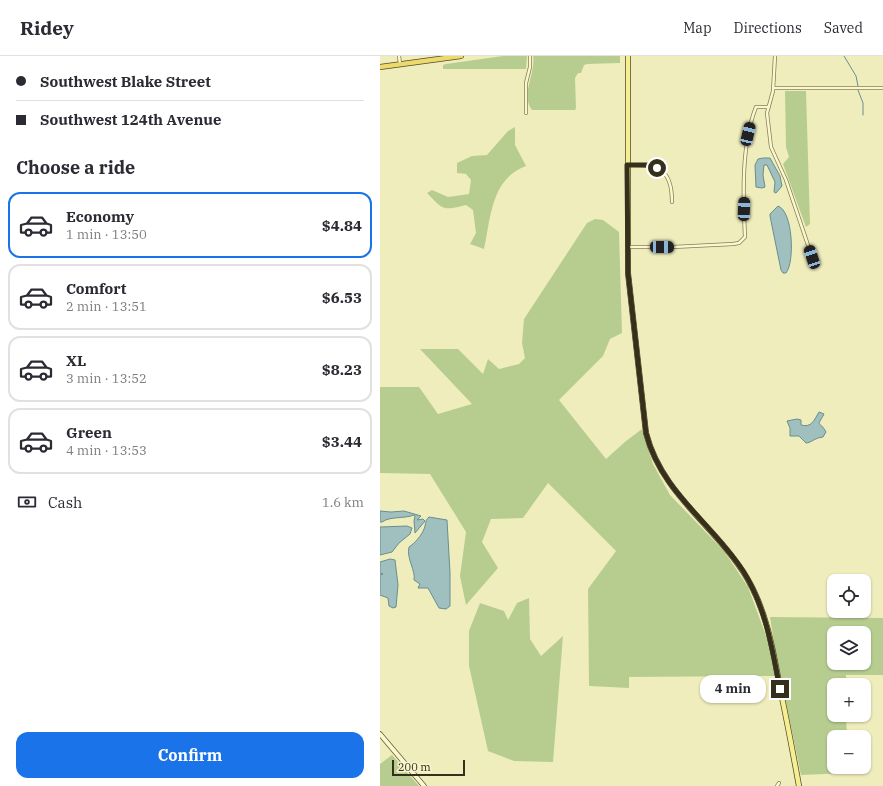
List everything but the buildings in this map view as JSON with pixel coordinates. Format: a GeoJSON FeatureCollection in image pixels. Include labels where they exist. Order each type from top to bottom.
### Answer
{"type":"FeatureCollection","features":[{"type":"Feature","properties":{"kind":"highway"},"geometry":{"type":"LineString","coordinates":[[380,67],[461,56]]}},
{"type":"Feature","properties":{"kind":"main road"},"geometry":{"type":"LineString","coordinates":[[628,56],[627,247],[630,291],[644,418],[650,447],[669,483],[733,557],[747,578],[759,602],[771,642],[799,786]]}},
{"type":"Feature","properties":{"kind":"main road"},"geometry":{"type":"LineString","coordinates":[[380,734],[424,786]]}},
{"type":"Feature","properties":{"kind":"street"},"geometry":{"type":"LineString","coordinates":[[399,56],[400,64]]}},
{"type":"Feature","properties":{"kind":"street"},"geometry":{"type":"LineString","coordinates":[[526,113],[526,83],[530,66],[530,56]]}},
{"type":"Feature","properties":{"kind":"street"},"geometry":{"type":"LineString","coordinates":[[775,56],[774,88],[767,123],[771,147],[786,180],[812,257]]}},
{"type":"Feature","properties":{"kind":"street"},"geometry":{"type":"LineString","coordinates":[[774,88],[883,88]]}},
{"type":"Feature","properties":{"kind":"street"},"geometry":{"type":"LineString","coordinates":[[627,247],[673,248],[733,244],[743,239],[745,237],[744,209],[748,134],[756,107],[769,107]]}},
{"type":"Feature","properties":{"kind":"street"},"geometry":{"type":"LineString","coordinates":[[627,165],[650,165],[663,172],[670,181],[672,202]]}},
{"type":"Feature","properties":{"kind":"green space"},"geometry":{"type":"Polygon","coordinates":[[[503,56],[527,56],[526,69],[443,69],[443,65],[446,64],[503,56]]]}},
{"type":"Feature","properties":{"kind":"green space"},"geometry":{"type":"Polygon","coordinates":[[[533,56],[620,56],[620,63],[584,65],[581,73],[578,73],[575,78],[575,110],[532,110],[529,104],[528,91],[533,56]]]}},
{"type":"Feature","properties":{"kind":"green space"},"geometry":{"type":"Polygon","coordinates":[[[785,91],[806,91],[810,224],[806,227],[783,164],[789,157],[786,147],[785,91]]]}},
{"type":"Feature","properties":{"kind":"green space"},"geometry":{"type":"Polygon","coordinates":[[[515,127],[515,145],[526,166],[514,172],[499,190],[494,200],[484,249],[470,244],[476,233],[473,210],[466,205],[444,208],[427,193],[432,190],[448,197],[469,194],[471,180],[466,174],[457,173],[457,163],[472,156],[487,155],[508,131],[515,127]]]}},
{"type":"Feature","properties":{"kind":"green space"},"geometry":{"type":"Polygon","coordinates":[[[595,219],[603,220],[619,232],[622,333],[610,339],[603,356],[559,400],[606,459],[642,429],[653,464],[670,495],[724,551],[748,587],[768,641],[776,676],[629,677],[629,688],[589,686],[588,589],[616,551],[548,483],[523,518],[491,519],[482,542],[498,568],[466,605],[460,576],[466,532],[430,474],[380,473],[380,387],[419,387],[438,414],[472,404],[420,349],[458,349],[483,374],[488,359],[499,369],[519,364],[525,358],[522,343],[524,319],[587,223],[595,219]]]}},
{"type":"Feature","properties":{"kind":"green space"},"geometry":{"type":"Polygon","coordinates":[[[529,598],[530,639],[541,656],[563,636],[553,762],[514,761],[488,751],[469,666],[469,631],[480,603],[504,611],[508,620],[517,603],[529,598]]]}},
{"type":"Feature","properties":{"kind":"green space"},"geometry":{"type":"Polygon","coordinates":[[[770,617],[883,618],[883,675],[846,675],[846,678],[827,678],[827,722],[846,722],[847,730],[827,730],[827,774],[801,775],[775,649],[770,617]]]}},
{"type":"Feature","properties":{"kind":"green space"},"geometry":{"type":"Polygon","coordinates":[[[392,755],[419,786],[380,786],[380,764],[392,755]]]}},
{"type":"Feature","properties":{"kind":"water"},"geometry":{"type":"Polygon","coordinates":[[[770,158],[780,176],[782,186],[776,193],[774,192],[775,182],[767,165],[764,165],[763,175],[765,187],[756,187],[755,165],[758,159],[770,158]]]}},
{"type":"Feature","properties":{"kind":"water"},"geometry":{"type":"Polygon","coordinates":[[[778,206],[783,210],[787,217],[791,237],[791,259],[786,273],[783,273],[781,270],[770,216],[770,214],[778,206]]]}},
{"type":"Feature","properties":{"kind":"water"},"geometry":{"type":"Polygon","coordinates":[[[819,412],[824,414],[819,423],[826,432],[823,437],[806,443],[799,436],[790,436],[790,428],[787,421],[797,419],[801,420],[801,425],[805,426],[812,423],[819,412]]]}},
{"type":"Feature","properties":{"kind":"water"},"geometry":{"type":"Polygon","coordinates":[[[380,511],[404,511],[421,516],[417,520],[423,519],[425,521],[415,533],[414,515],[380,522],[380,511]]]}},
{"type":"Feature","properties":{"kind":"water"},"geometry":{"type":"Polygon","coordinates":[[[429,517],[447,520],[450,606],[446,609],[439,608],[428,588],[418,588],[420,584],[414,580],[414,573],[408,551],[409,547],[422,534],[426,521],[429,517]]]}},
{"type":"Feature","properties":{"kind":"water"},"geometry":{"type":"Polygon","coordinates":[[[407,526],[412,528],[410,534],[399,543],[392,552],[380,555],[380,527],[407,526]]]}},
{"type":"Feature","properties":{"kind":"water"},"geometry":{"type":"Polygon","coordinates":[[[390,559],[395,560],[398,585],[396,607],[393,608],[389,606],[388,598],[380,595],[380,575],[383,574],[380,573],[380,562],[390,559]]]}},
{"type":"Feature","properties":{"kind":"waterway"},"geometry":{"type":"LineString","coordinates":[[844,56],[856,76],[858,86]]}},
{"type":"Feature","properties":{"kind":"waterway"},"geometry":{"type":"LineString","coordinates":[[858,90],[863,103],[863,115]]}},
{"type":"Feature","properties":{"kind":"route"},"geometry":{"type":"LineString","coordinates":[[657,168],[647,165],[627,165],[628,273],[646,433],[653,455],[662,473],[676,493],[728,551],[750,582],[766,623],[780,689]]}}]}
